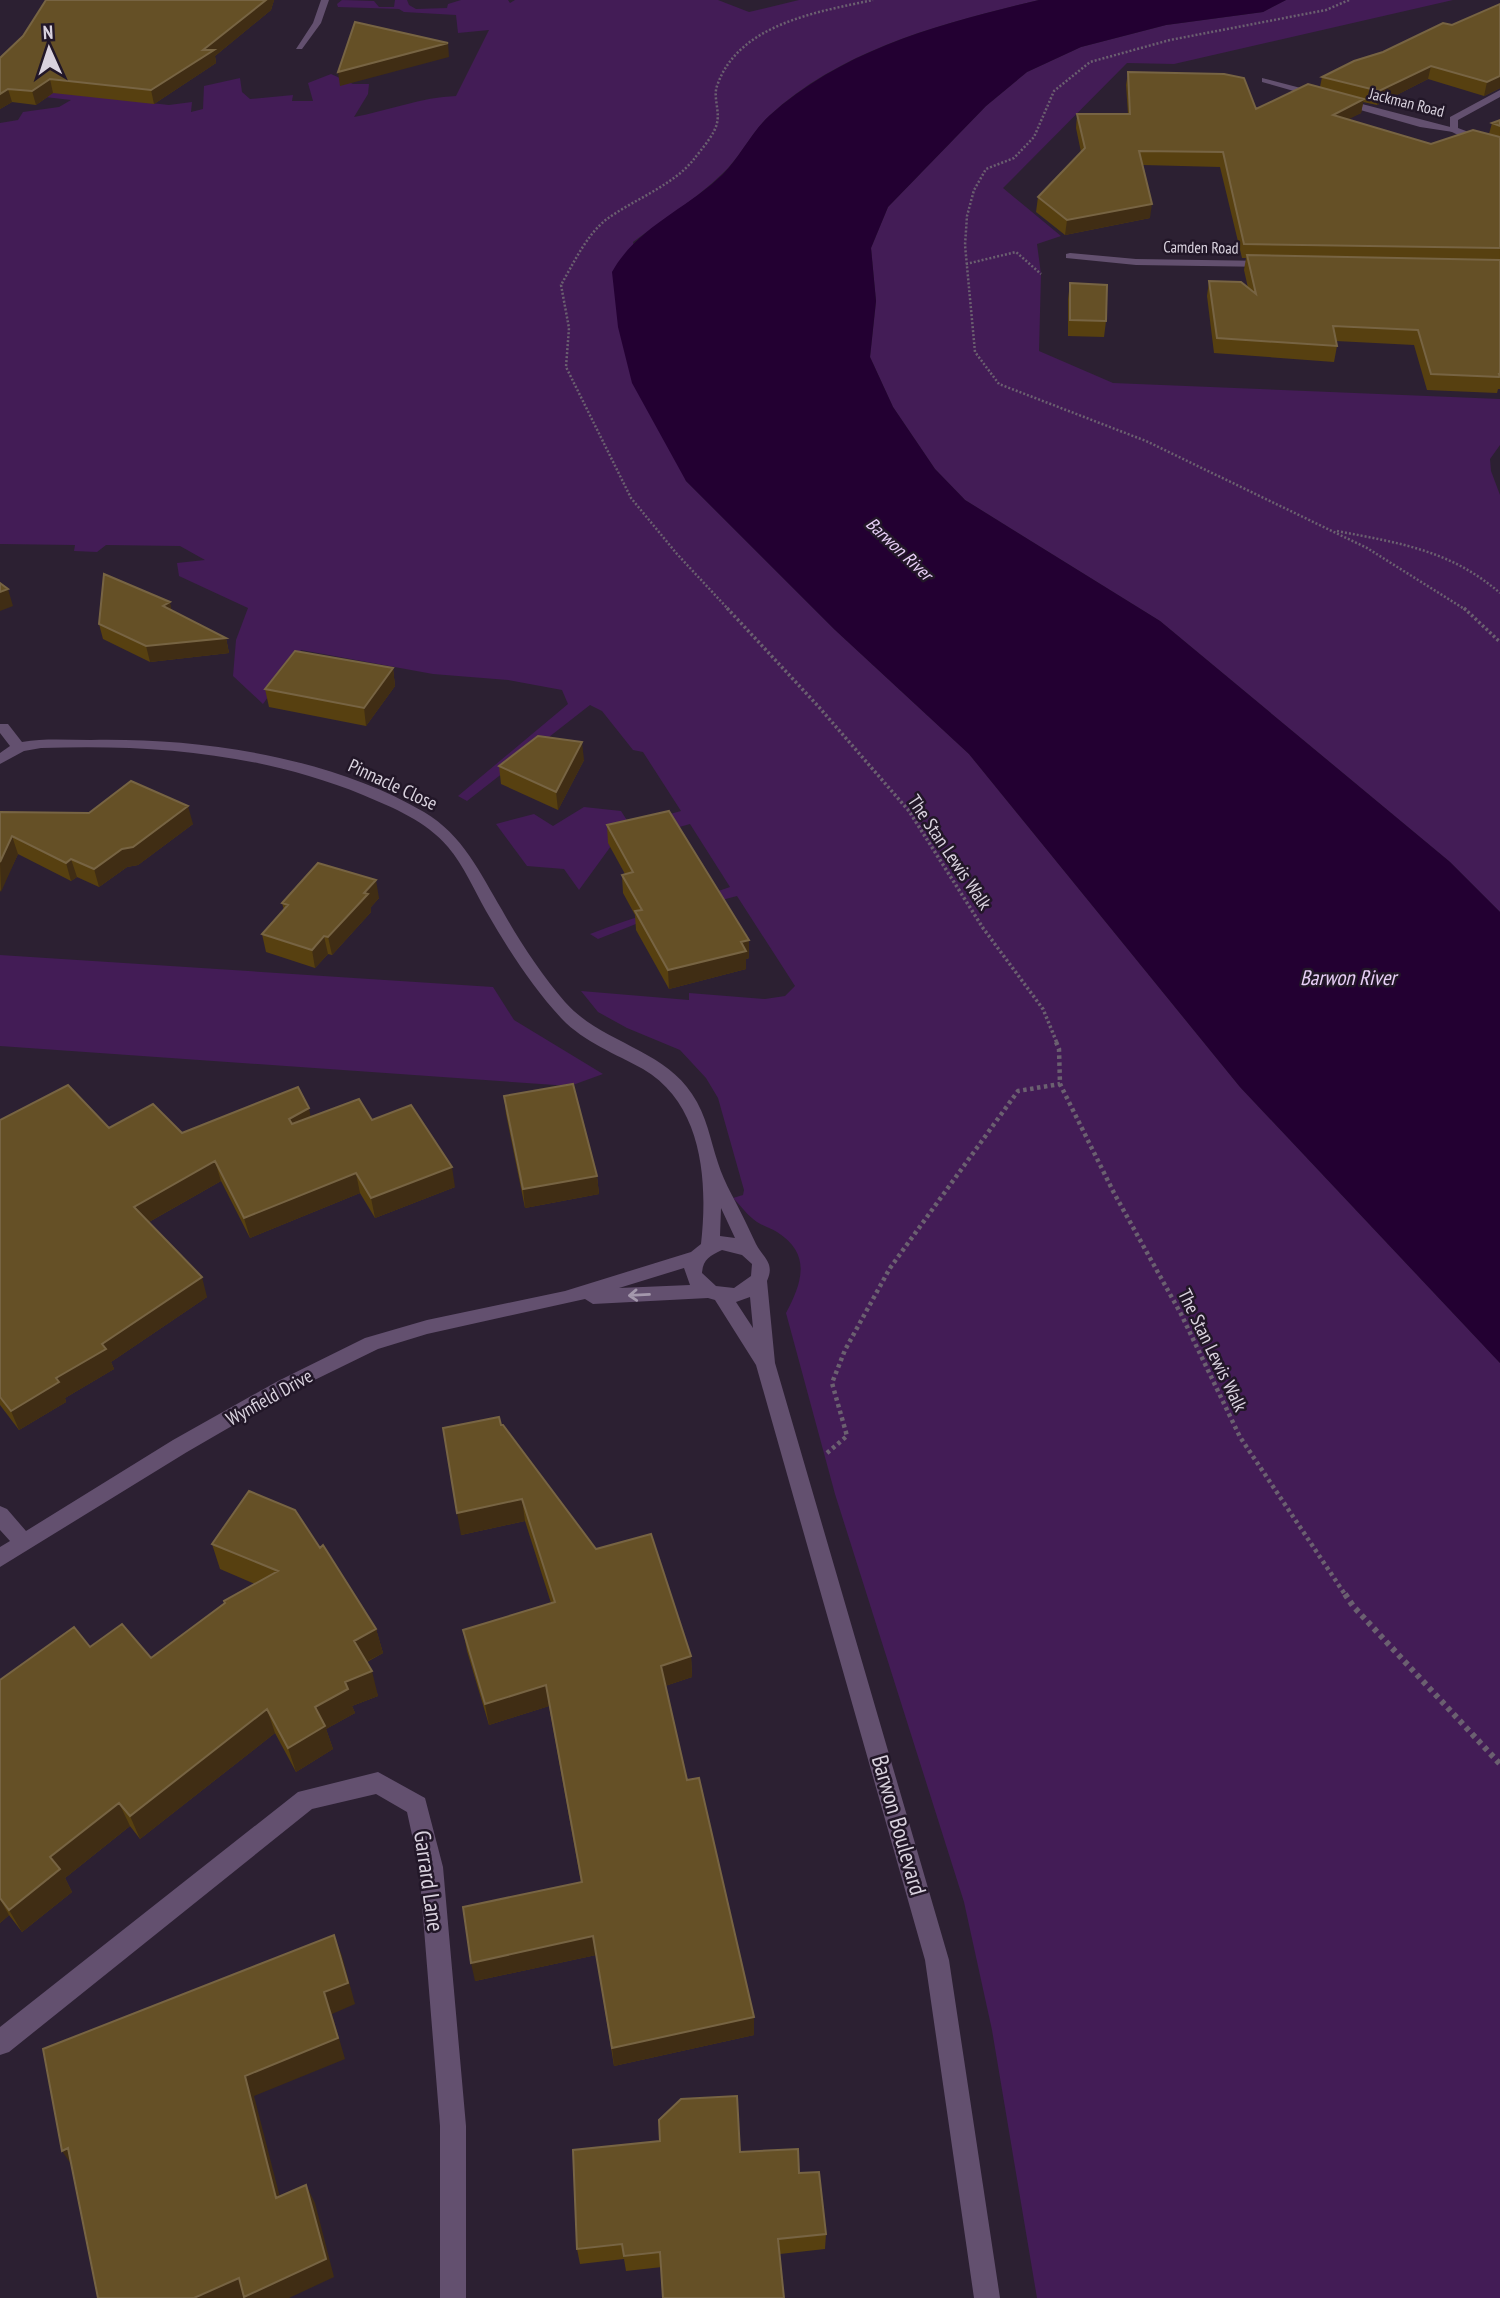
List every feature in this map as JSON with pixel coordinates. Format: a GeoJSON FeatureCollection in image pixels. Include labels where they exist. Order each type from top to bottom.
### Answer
{"type":"FeatureCollection","features":[{"type":"Feature","properties":{"kind":"street"},"geometry":{"type":"LineString","coordinates":[[299,47],[317,23],[325,0]]}},
{"type":"Feature","properties":{"kind":"street","name":"Jackman Road"},"geometry":{"type":"LineString","coordinates":[[1265,80],[1423,125],[1453,129],[1473,139],[1500,147]]}},
{"type":"Feature","properties":{"kind":"street"},"geometry":{"type":"LineString","coordinates":[[1453,129],[1453,119],[1500,93]]}},
{"type":"Feature","properties":{"kind":"street","name":"Camden Road"},"geometry":{"type":"LineString","coordinates":[[1070,256],[1136,262],[1276,264]]}},
{"type":"Feature","properties":{"kind":"street"},"geometry":{"type":"LineString","coordinates":[[0,760],[19,748],[3,727]]}},
{"type":"Feature","properties":{"kind":"street","name":"Pinnacle Close"},"geometry":{"type":"LineString","coordinates":[[19,748],[165,743],[273,759],[326,776],[414,813],[436,827],[451,841],[544,989],[571,1019],[598,1040],[631,1055],[671,1080],[687,1099],[709,1161],[749,1248]]}},
{"type":"Feature","properties":{"kind":"street","name":"Pinnacle Close"},"geometry":{"type":"LineString","coordinates":[[703,1252],[712,1229],[709,1161]]}},
{"type":"Feature","properties":{"kind":"street"},"geometry":{"type":"LineString","coordinates":[[703,1252],[730,1243],[749,1248]]}},
{"type":"Feature","properties":{"kind":"street","name":"Barwon Boulevard"},"geometry":{"type":"LineString","coordinates":[[749,1248],[757,1256],[762,1268],[758,1281],[765,1363],[937,1959],[987,2298]]}},
{"type":"Feature","properties":{"kind":"street","name":"Barwon Boulevard"},"geometry":{"type":"LineString","coordinates":[[703,1252],[692,1268],[695,1280],[714,1293],[765,1363]]}},
{"type":"Feature","properties":{"kind":"street","name":"Wynfield Drive"},"geometry":{"type":"LineString","coordinates":[[0,1558],[180,1446],[285,1386],[372,1343],[427,1327],[565,1298],[703,1252]]}},
{"type":"Feature","properties":{"kind":"street"},"geometry":{"type":"LineString","coordinates":[[714,1293],[748,1290],[758,1281]]}},
{"type":"Feature","properties":{"kind":"street","name":"Wynfield Drive"},"geometry":{"type":"LineString","coordinates":[[565,1298],[714,1293]]}},
{"type":"Feature","properties":{"kind":"street"},"geometry":{"type":"LineString","coordinates":[[0,1515],[24,1543]]}},
{"type":"Feature","properties":{"kind":"street","name":"Garrard Lane"},"geometry":{"type":"LineString","coordinates":[[0,2043],[306,1800],[378,1783],[417,1806],[430,1867],[453,2126],[453,2298]]}},
{"type":"Feature","properties":{"kind":"path","name":"The Stan Lewis Walk"},"geometry":{"type":"LineString","coordinates":[[873,0],[820,11],[763,33],[732,56],[716,88],[717,124],[693,161],[652,192],[604,221],[580,251],[561,285],[569,328],[566,367],[631,498],[677,554],[818,706],[909,811],[983,928],[1043,1010],[1059,1049],[1060,1084],[1114,1193],[1181,1314],[1240,1437],[1353,1606],[1500,1764]]}},
{"type":"Feature","properties":{"kind":"path"},"geometry":{"type":"LineString","coordinates":[[1349,0],[1326,10],[1170,40],[1090,62],[1054,91],[1034,137],[1014,158],[986,169],[974,190],[967,216],[966,264],[975,352],[999,384],[1146,441],[1367,548],[1462,606],[1500,642]]}},
{"type":"Feature","properties":{"kind":"path"},"geometry":{"type":"LineString","coordinates":[[966,264],[1016,252],[1041,274]]}},
{"type":"Feature","properties":{"kind":"path"},"geometry":{"type":"LineString","coordinates":[[1329,530],[1415,546],[1453,558],[1500,593]]}},
{"type":"Feature","properties":{"kind":"path"},"geometry":{"type":"LineString","coordinates":[[799,1477],[847,1436],[832,1382],[845,1350],[890,1268],[1018,1091],[1060,1084]]}},
{"type":"Feature","properties":{"kind":"shaded area"},"geometry":{"type":"Polygon","coordinates":[[[342,0],[374,1],[379,7],[394,7],[395,0],[407,0],[409,5],[416,9],[447,8],[448,4],[461,0],[508,0],[510,3],[515,0],[718,0],[749,12],[799,0],[1039,0],[967,18],[896,41],[829,72],[798,92],[769,116],[728,168],[712,183],[633,242],[686,481],[834,629],[969,754],[1240,1087],[1500,1363],[1500,2298],[1037,2298],[992,2030],[964,1902],[835,1494],[786,1313],[799,1280],[799,1259],[788,1241],[754,1220],[733,1198],[743,1195],[744,1190],[718,1098],[706,1078],[680,1050],[627,1028],[598,1012],[581,991],[689,1000],[689,993],[765,999],[785,996],[795,986],[737,896],[646,920],[598,939],[590,934],[730,887],[690,824],[611,846],[579,890],[564,869],[527,866],[496,824],[534,814],[553,826],[584,807],[621,811],[630,825],[681,811],[643,752],[633,750],[602,711],[590,705],[467,801],[458,796],[568,704],[562,690],[508,680],[433,674],[301,650],[263,704],[233,676],[236,640],[248,608],[179,576],[177,563],[205,560],[180,546],[106,545],[97,552],[74,551],[75,545],[0,544],[0,123],[18,120],[23,112],[59,107],[71,100],[19,94],[24,89],[169,105],[192,102],[191,112],[203,109],[204,86],[240,78],[242,92],[250,99],[293,95],[292,101],[313,101],[308,83],[331,74],[353,84],[369,84],[368,94],[354,117],[456,96],[489,30],[458,33],[456,15],[404,12],[399,9],[338,7],[337,4],[342,0]]]}},
{"type":"Feature","properties":{"kind":"shaded area"},"geometry":{"type":"Polygon","coordinates":[[[1286,0],[1453,0],[1174,64],[1127,63],[1003,188],[1061,236],[1037,244],[1041,274],[1039,351],[1113,383],[1500,399],[1500,445],[1490,459],[1491,471],[1500,495],[1500,912],[1450,862],[1160,621],[965,500],[935,469],[893,407],[870,357],[876,301],[871,248],[888,207],[986,106],[1027,72],[1081,47],[1166,25],[1263,12],[1286,0]]]}},
{"type":"Feature","properties":{"kind":"shaded area"},"geometry":{"type":"Polygon","coordinates":[[[0,955],[493,987],[514,1020],[603,1074],[570,1086],[0,1046],[0,955]]]}},
{"type":"Feature","properties":{"kind":"water","name":"Barwon River"},"geometry":{"type":"Polygon","coordinates":[[[1039,0],[1286,0],[1263,12],[1166,25],[1081,47],[1027,72],[986,106],[888,207],[871,248],[876,301],[870,357],[893,407],[935,469],[965,500],[1160,621],[1450,862],[1500,912],[1500,1363],[1240,1087],[969,754],[834,629],[686,481],[632,383],[618,327],[612,272],[622,256],[649,230],[723,174],[769,116],[798,92],[863,55],[931,29],[1039,0]]]}},
{"type":"Feature","properties":{"kind":"building"},"geometry":{"type":"Polygon","coordinates":[[[46,0],[266,0],[203,50],[214,50],[151,90],[50,79],[32,91],[8,89],[0,94],[0,58],[23,36],[46,0]]]}},
{"type":"Feature","properties":{"kind":"building"},"geometry":{"type":"Polygon","coordinates":[[[1500,4],[1500,76],[1487,82],[1431,66],[1379,91],[1322,77],[1443,23],[1452,25],[1500,4]]]}},
{"type":"Feature","properties":{"kind":"building"},"geometry":{"type":"Polygon","coordinates":[[[355,22],[448,43],[338,72],[355,22]]]}},
{"type":"Feature","properties":{"kind":"building"},"geometry":{"type":"Polygon","coordinates":[[[1128,72],[1224,74],[1244,78],[1256,109],[1308,84],[1364,99],[1333,115],[1431,144],[1473,130],[1500,137],[1500,248],[1244,244],[1223,152],[1139,151],[1152,204],[1067,220],[1038,197],[1085,148],[1077,114],[1130,114],[1128,72]]]}},
{"type":"Feature","properties":{"kind":"building"},"geometry":{"type":"Polygon","coordinates":[[[1247,255],[1500,260],[1500,377],[1431,374],[1418,330],[1333,326],[1337,346],[1217,338],[1209,281],[1241,282],[1256,294],[1247,255]]]}},
{"type":"Feature","properties":{"kind":"building"},"geometry":{"type":"Polygon","coordinates":[[[1070,283],[1107,285],[1106,321],[1070,320],[1070,283]]]}},
{"type":"Feature","properties":{"kind":"building"},"geometry":{"type":"Polygon","coordinates":[[[104,574],[170,602],[163,606],[226,638],[146,646],[99,624],[104,574]]]}},
{"type":"Feature","properties":{"kind":"building"},"geometry":{"type":"Polygon","coordinates":[[[0,583],[8,589],[0,592],[0,583]]]}},
{"type":"Feature","properties":{"kind":"building"},"geometry":{"type":"Polygon","coordinates":[[[295,651],[393,668],[364,708],[265,689],[295,651]]]}},
{"type":"Feature","properties":{"kind":"building"},"geometry":{"type":"Polygon","coordinates":[[[538,736],[582,742],[556,792],[499,766],[538,736]]]}},
{"type":"Feature","properties":{"kind":"building"},"geometry":{"type":"Polygon","coordinates":[[[131,781],[188,806],[133,847],[122,849],[94,869],[71,859],[66,863],[12,836],[0,862],[0,812],[89,813],[131,781]]]}},
{"type":"Feature","properties":{"kind":"building"},"geometry":{"type":"Polygon","coordinates":[[[669,811],[749,940],[741,942],[746,951],[668,970],[635,911],[642,910],[622,875],[633,872],[607,825],[669,811]]]}},
{"type":"Feature","properties":{"kind":"building"},"geometry":{"type":"Polygon","coordinates":[[[318,863],[376,880],[364,893],[368,894],[328,937],[324,936],[312,950],[262,934],[288,905],[282,903],[318,863]]]}},
{"type":"Feature","properties":{"kind":"building"},"geometry":{"type":"Polygon","coordinates":[[[573,1084],[597,1176],[523,1189],[504,1096],[573,1084]]]}},
{"type":"Feature","properties":{"kind":"building"},"geometry":{"type":"Polygon","coordinates":[[[68,1085],[109,1128],[153,1104],[182,1133],[298,1087],[309,1108],[289,1119],[292,1124],[359,1099],[372,1120],[411,1105],[452,1167],[371,1198],[356,1173],[244,1218],[215,1161],[134,1207],[202,1277],[102,1344],[106,1349],[56,1378],[59,1382],[11,1411],[0,1397],[0,1120],[68,1085]]]}},
{"type":"Feature","properties":{"kind":"building"},"geometry":{"type":"Polygon","coordinates":[[[499,1417],[501,1425],[596,1549],[651,1534],[691,1656],[661,1666],[687,1780],[699,1778],[754,2017],[612,2048],[593,1936],[471,1963],[463,1907],[582,1882],[546,1685],[485,1704],[463,1630],[555,1602],[522,1499],[457,1513],[443,1428],[499,1417]]]}},
{"type":"Feature","properties":{"kind":"building"},"geometry":{"type":"Polygon","coordinates":[[[249,1491],[295,1510],[320,1548],[323,1545],[376,1629],[354,1641],[372,1671],[345,1682],[348,1689],[315,1707],[325,1726],[288,1748],[267,1709],[130,1816],[119,1803],[50,1857],[60,1869],[9,1910],[0,1898],[0,1680],[74,1627],[90,1647],[122,1624],[151,1658],[225,1603],[224,1601],[278,1571],[212,1544],[249,1491]]]}},
{"type":"Feature","properties":{"kind":"building"},"geometry":{"type":"Polygon","coordinates":[[[334,1935],[348,1983],[324,1992],[338,2038],[245,2076],[276,2198],[306,2185],[326,2259],[244,2297],[239,2278],[194,2298],[98,2298],[68,2148],[62,2151],[43,2049],[334,1935]]]}},
{"type":"Feature","properties":{"kind":"building"},"geometry":{"type":"Polygon","coordinates":[[[737,2096],[740,2152],[798,2149],[799,2173],[819,2172],[826,2234],[778,2239],[784,2298],[663,2298],[660,2252],[624,2256],[622,2244],[577,2249],[573,2150],[660,2141],[659,2120],[681,2099],[737,2096]]]}}]}
